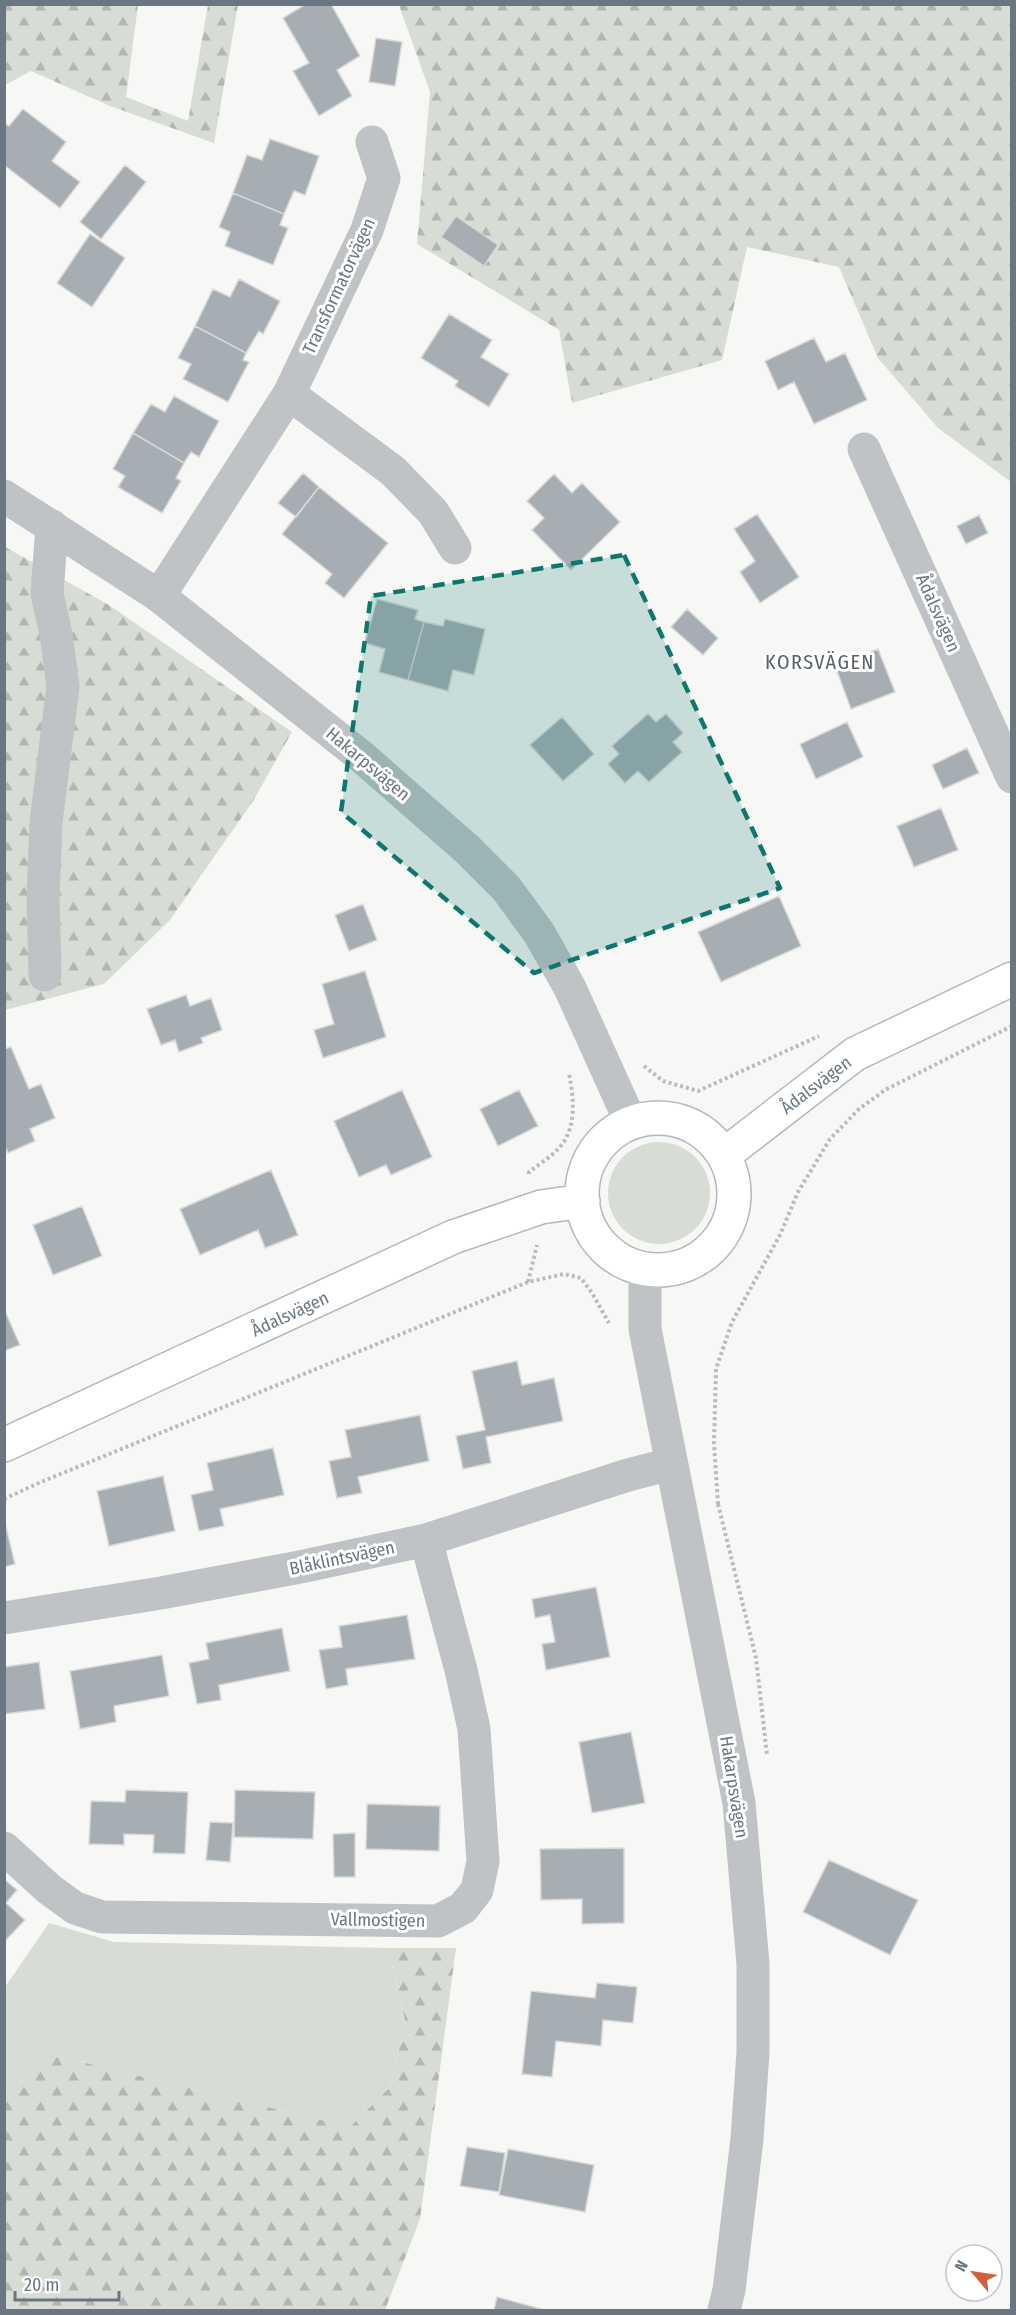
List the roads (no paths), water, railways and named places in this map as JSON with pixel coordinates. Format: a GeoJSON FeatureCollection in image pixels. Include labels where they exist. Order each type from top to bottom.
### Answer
{"type":"FeatureCollection","features":[{"type":"Feature","properties":{"kind":"main road","name":"Ådalsvägen"},"geometry":{"type":"LineString","coordinates":[[724,1155],[855,1054],[1011,979]]}},
{"type":"Feature","properties":{"kind":"main road"},"geometry":{"type":"LineString","coordinates":[[652,1118],[683,1122],[702,1131],[724,1155],[732,1175],[735,1196],[730,1218],[721,1237],[706,1253],[688,1264],[666,1270],[645,1269],[621,1260],[602,1245],[589,1225],[583,1201],[585,1176],[594,1154],[610,1135],[631,1123],[652,1118]]}},
{"type":"Feature","properties":{"kind":"main road","name":"Ådalsvägen"},"geometry":{"type":"LineString","coordinates":[[4,1445],[453,1237],[541,1207],[583,1201]]}},
{"type":"Feature","properties":{"kind":"street","name":"Transformatorvägen"},"geometry":{"type":"LineString","coordinates":[[159,596],[289,394],[368,230],[384,178],[372,141]]}},
{"type":"Feature","properties":{"kind":"street"},"geometry":{"type":"LineString","coordinates":[[289,394],[393,471],[433,512],[455,548]]}},
{"type":"Feature","properties":{"kind":"street","name":"Ådalsvägen"},"geometry":{"type":"LineString","coordinates":[[864,449],[1011,777]]}},
{"type":"Feature","properties":{"kind":"street","name":"Hakarpsvägen"},"geometry":{"type":"LineString","coordinates":[[4,496],[159,596],[362,757],[467,849],[506,888],[544,942],[570,988],[631,1123]]}},
{"type":"Feature","properties":{"kind":"street"},"geometry":{"type":"LineString","coordinates":[[45,975],[42,899],[46,822],[63,686],[56,634],[47,594],[52,526]]}},
{"type":"Feature","properties":{"kind":"street","name":"Hakarpsvägen"},"geometry":{"type":"LineString","coordinates":[[645,1269],[645,1329],[739,1803],[753,1964],[753,2052],[747,2139],[729,2290],[724,2310]]}},
{"type":"Feature","properties":{"kind":"street","name":"Blåklintsvägen"},"geometry":{"type":"LineString","coordinates":[[4,1618],[253,1576],[426,1540],[628,1475],[671,1464]]}},
{"type":"Feature","properties":{"kind":"street","name":"Vallmostigen"},"geometry":{"type":"LineString","coordinates":[[4,1848],[49,1890],[75,1908],[102,1917],[438,1921],[463,1908],[477,1890],[483,1861],[474,1729],[461,1670],[426,1540]]}},
{"type":"Feature","properties":{"kind":"district","name":"KORSVÄGEN"},"geometry":{"type":"Point","coordinates":[820,662]}}]}
